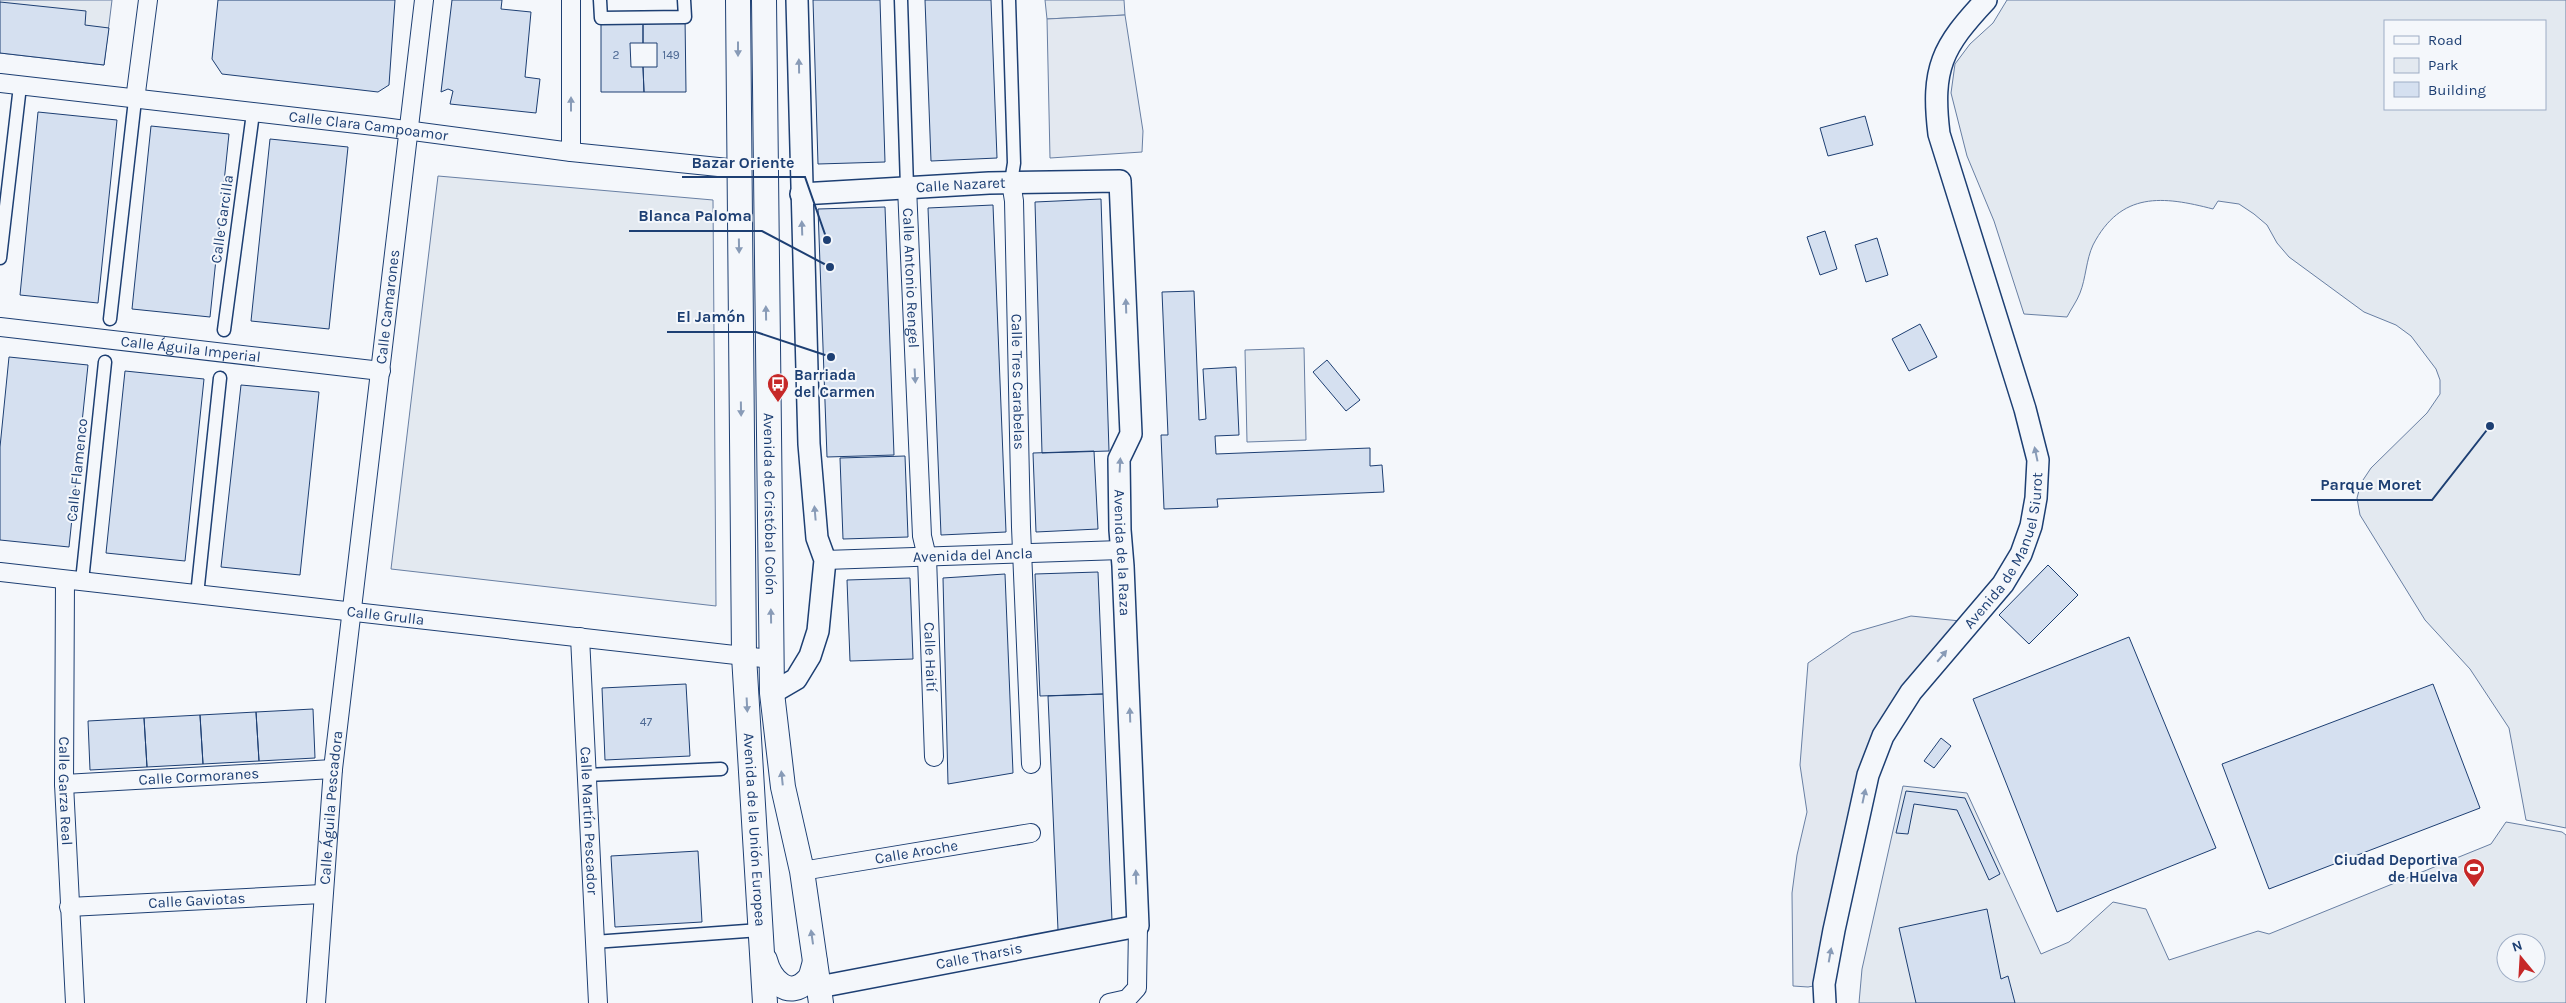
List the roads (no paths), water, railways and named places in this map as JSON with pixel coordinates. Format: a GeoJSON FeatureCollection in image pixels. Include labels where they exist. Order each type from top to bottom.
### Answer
{"type":"FeatureCollection","features":[{"type":"Feature","properties":{"kind":"main road","name":"Avenida de Cristóbal Colón"},"geometry":{"type":"LineString","coordinates":[[738,0],[738,169],[744,656]]}},
{"type":"Feature","properties":{"kind":"main road","name":"Avenida de Cristóbal Colón"},"geometry":{"type":"LineString","coordinates":[[764,0],[772,692],[783,787],[802,871],[820,995]]}},
{"type":"Feature","properties":{"kind":"main road","name":"Avenida de la Unión Europea"},"geometry":{"type":"LineString","coordinates":[[744,656],[765,1003]]}},
{"type":"Feature","properties":{"kind":"main road"},"geometry":{"type":"LineString","coordinates":[[761,939],[769,973],[778,985],[790,988],[800,986],[809,980],[815,962]]}},
{"type":"Feature","properties":{"kind":"main road"},"geometry":{"type":"LineString","coordinates":[[786,1003],[798,1003]]}},
{"type":"Feature","properties":{"kind":"street"},"geometry":{"type":"LineString","coordinates":[[110,318],[148,0]]}},
{"type":"Feature","properties":{"kind":"street","name":"Calle Camarones"},"geometry":{"type":"LineString","coordinates":[[353,613],[424,0]]}},
{"type":"Feature","properties":{"kind":"street"},"geometry":{"type":"LineString","coordinates":[[571,0],[571,152]]}},
{"type":"Feature","properties":{"kind":"street"},"geometry":{"type":"LineString","coordinates":[[600,0],[601,18],[609,18],[685,17],[684,0]]}},
{"type":"Feature","properties":{"kind":"street"},"geometry":{"type":"LineString","coordinates":[[772,692],[796,679],[810,656],[818,631],[825,560],[817,538],[809,444],[797,0]]}},
{"type":"Feature","properties":{"kind":"street","name":"Calle Antonio Rengel"},"geometry":{"type":"LineString","coordinates":[[901,0],[922,536],[927,557]]}},
{"type":"Feature","properties":{"kind":"street","name":"Calle Tres Carabelas"},"geometry":{"type":"LineString","coordinates":[[1009,0],[1014,163],[1011,182],[1014,201],[1022,553],[1031,764]]}},
{"type":"Feature","properties":{"kind":"street","name":"Avenida de Manuel Siurot"},"geometry":{"type":"LineString","coordinates":[[1825,1003],[1824,984],[1834,930],[1868,775],[1883,736],[1911,692],[2003,584],[2022,554],[2031,526],[2036,498],[2038,460],[2025,409],[1939,134],[1935,104],[1937,82],[1943,58],[1959,29],[1986,0]]}},
{"type":"Feature","properties":{"kind":"street","name":"Calle Clara Campoamor"},"geometry":{"type":"LineString","coordinates":[[0,83],[409,130],[571,152],[738,169]]}},
{"type":"Feature","properties":{"kind":"street"},"geometry":{"type":"LineString","coordinates":[[0,258],[20,86]]}},
{"type":"Feature","properties":{"kind":"street","name":"Calle Garcilla"},"geometry":{"type":"LineString","coordinates":[[224,330],[253,113]]}},
{"type":"Feature","properties":{"kind":"street","name":"Calle Nazaret"},"geometry":{"type":"LineString","coordinates":[[801,194],[1011,182],[1120,181]]}},
{"type":"Feature","properties":{"kind":"street","name":"Avenida de la Raza"},"geometry":{"type":"LineString","coordinates":[[1120,181],[1131,434],[1119,458],[1121,550],[1138,926]]}},
{"type":"Feature","properties":{"kind":"street","name":"Calle Águila Imperial"},"geometry":{"type":"LineString","coordinates":[[0,328],[381,372]]}},
{"type":"Feature","properties":{"kind":"street","name":"Calle Flamenco"},"geometry":{"type":"LineString","coordinates":[[73,581],[105,362]]}},
{"type":"Feature","properties":{"kind":"street"},"geometry":{"type":"LineString","coordinates":[[197,595],[220,378]]}},
{"type":"Feature","properties":{"kind":"street","name":"Avenida del Ancla"},"geometry":{"type":"LineString","coordinates":[[825,560],[1121,550]]}},
{"type":"Feature","properties":{"kind":"street","name":"Calle Haití"},"geometry":{"type":"LineString","coordinates":[[927,557],[934,757]]}},
{"type":"Feature","properties":{"kind":"street","name":"Calle Grulla"},"geometry":{"type":"LineString","coordinates":[[0,572],[771,659]]}},
{"type":"Feature","properties":{"kind":"street","name":"Calle Garza Real"},"geometry":{"type":"LineString","coordinates":[[73,581],[64,784],[75,1003]]}},
{"type":"Feature","properties":{"kind":"street","name":"Calle Águila Pescadora"},"geometry":{"type":"LineString","coordinates":[[316,1003],[322,894],[333,770],[353,613]]}},
{"type":"Feature","properties":{"kind":"street","name":"Calle Martín Pescador"},"geometry":{"type":"LineString","coordinates":[[580,637],[598,1003]]}},
{"type":"Feature","properties":{"kind":"street"},"geometry":{"type":"LineString","coordinates":[[586,775],[721,769]]}},
{"type":"Feature","properties":{"kind":"street","name":"Calle Cormoranes"},"geometry":{"type":"LineString","coordinates":[[64,784],[333,770]]}},
{"type":"Feature","properties":{"kind":"street","name":"Calle Aroche"},"geometry":{"type":"LineString","coordinates":[[802,871],[1031,834]]}},
{"type":"Feature","properties":{"kind":"street","name":"Calle Gaviotas"},"geometry":{"type":"LineString","coordinates":[[69,907],[322,894]]}},
{"type":"Feature","properties":{"kind":"street"},"geometry":{"type":"LineString","coordinates":[[1109,1003],[1127,999],[1137,988],[1138,926]]}},
{"type":"Feature","properties":{"kind":"street","name":"Calle Tharsis"},"geometry":{"type":"LineString","coordinates":[[820,995],[1138,926]]}},
{"type":"Feature","properties":{"kind":"street"},"geometry":{"type":"LineString","coordinates":[[594,942],[761,939]]}},
{"type":"Feature","properties":{"kind":"place","name":"Bazar Oriente"},"geometry":{"type":"Point","coordinates":[827,240]}},
{"type":"Feature","properties":{"kind":"place","name":"Blanca Paloma"},"geometry":{"type":"Point","coordinates":[830,267]}},
{"type":"Feature","properties":{"kind":"place","name":"El Jamón"},"geometry":{"type":"Point","coordinates":[831,357]}},
{"type":"Feature","properties":{"kind":"place","name":"Barriada del Carmen"},"geometry":{"type":"Point","coordinates":[778,403]}},
{"type":"Feature","properties":{"kind":"place","name":"Parque Moret"},"geometry":{"type":"Point","coordinates":[2490,426]}},
{"type":"Feature","properties":{"kind":"place","name":"Ciudad Deportiva de Huelva"},"geometry":{"type":"Point","coordinates":[2474,888]}}]}
